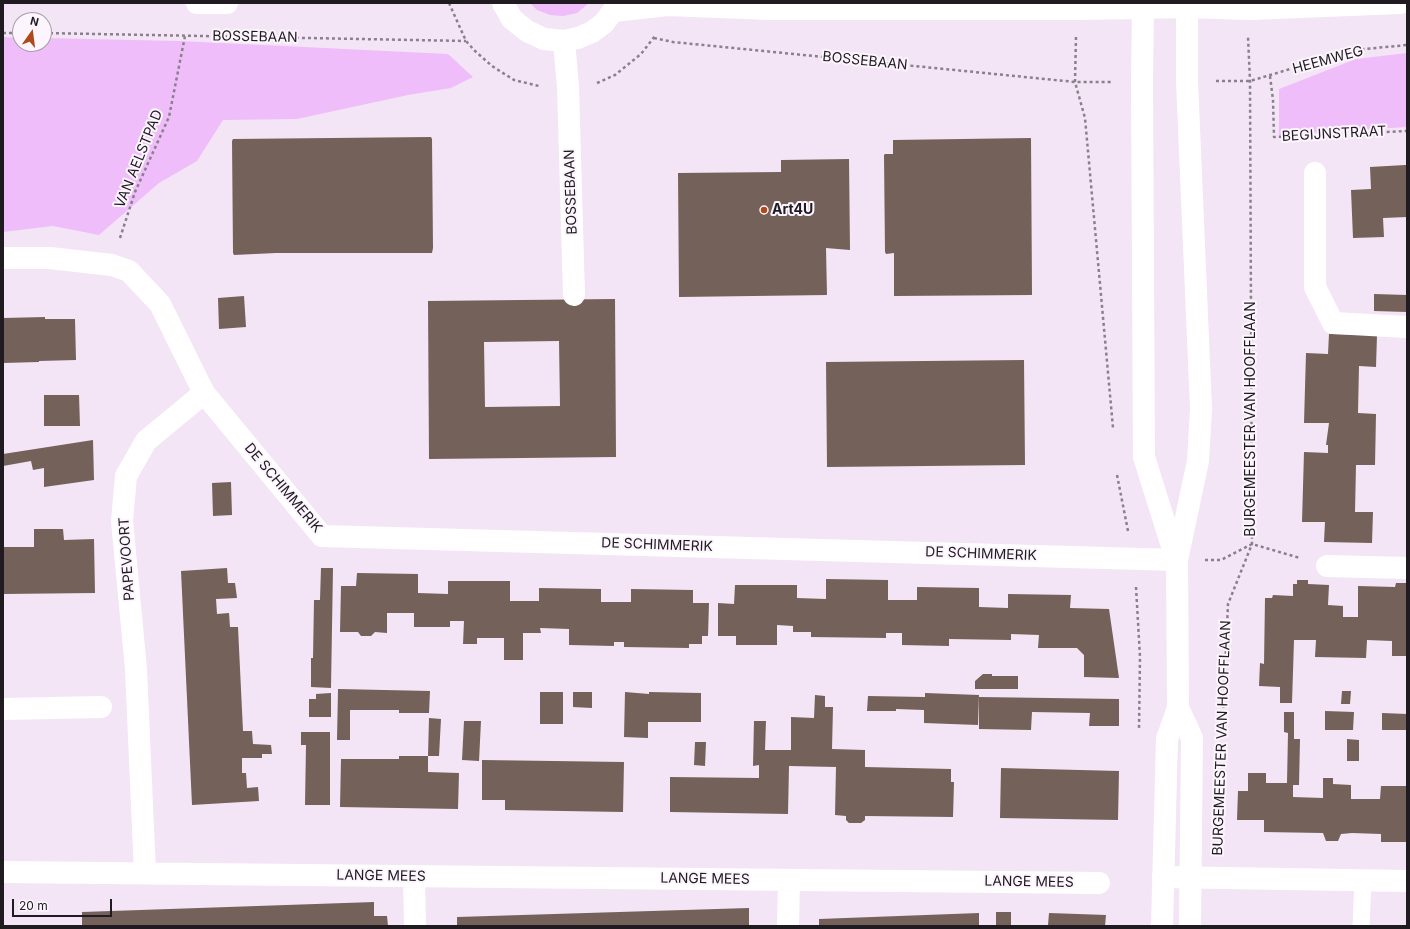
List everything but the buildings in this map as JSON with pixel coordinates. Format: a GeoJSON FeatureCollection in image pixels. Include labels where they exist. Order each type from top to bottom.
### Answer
{"type":"FeatureCollection","features":[{"type":"Feature","properties":{"kind":"street"},"geometry":{"type":"LineString","coordinates":[[197,3],[227,3]]}},
{"type":"Feature","properties":{"kind":"street"},"geometry":{"type":"LineString","coordinates":[[503,3],[512,19],[527,31],[544,39],[564,41],[578,38],[592,32],[604,23],[615,7],[668,5],[769,9],[1077,9],[1186,5],[1250,9],[1400,3]]}},
{"type":"Feature","properties":{"kind":"street","name":"BURGEMEESTER VAN HOOFFLAAN"},"geometry":{"type":"LineString","coordinates":[[1162,926],[1167,739],[1178,708],[1177,560],[1198,461],[1201,409],[1187,81],[1186,5]]}},
{"type":"Feature","properties":{"kind":"street","name":"BURGEMEESTER VAN HOOFFLAAN"},"geometry":{"type":"LineString","coordinates":[[1144,6],[1142,82],[1144,457],[1177,560]]}},
{"type":"Feature","properties":{"kind":"street","name":"BOSSEBAAN"},"geometry":{"type":"LineString","coordinates":[[564,41],[568,87],[574,295]]}},
{"type":"Feature","properties":{"kind":"street"},"geometry":{"type":"LineString","coordinates":[[1315,173],[1316,287],[1333,323],[1407,327]]}},
{"type":"Feature","properties":{"kind":"street"},"geometry":{"type":"LineString","coordinates":[[3,258],[50,258],[112,265],[129,271],[160,304],[204,393]]}},
{"type":"Feature","properties":{"kind":"street","name":"DE SCHIMMERIK"},"geometry":{"type":"LineString","coordinates":[[204,393],[322,536],[1177,560]]}},
{"type":"Feature","properties":{"kind":"street","name":"PAPEVOORT"},"geometry":{"type":"LineString","coordinates":[[145,873],[136,669],[122,521],[126,476],[146,441],[204,393]]}},
{"type":"Feature","properties":{"kind":"street"},"geometry":{"type":"LineString","coordinates":[[1327,566],[1407,568]]}},
{"type":"Feature","properties":{"kind":"street"},"geometry":{"type":"LineString","coordinates":[[3,709],[101,707]]}},
{"type":"Feature","properties":{"kind":"street","name":"BURGEMEESTER VAN HOOFFLAAN"},"geometry":{"type":"LineString","coordinates":[[1178,708],[1192,738],[1190,926]]}},
{"type":"Feature","properties":{"kind":"street","name":"LANGE MEES"},"geometry":{"type":"LineString","coordinates":[[3,872],[1099,883]]}},
{"type":"Feature","properties":{"kind":"street"},"geometry":{"type":"LineString","coordinates":[[414,876],[415,926]]}},
{"type":"Feature","properties":{"kind":"street"},"geometry":{"type":"LineString","coordinates":[[1164,877],[1407,881]]}},
{"type":"Feature","properties":{"kind":"street"},"geometry":{"type":"LineString","coordinates":[[788,926],[789,880]]}},
{"type":"Feature","properties":{"kind":"lane"},"geometry":{"type":"LineString","coordinates":[[1361,926],[1363,881]]}},
{"type":"Feature","properties":{"kind":"path","name":"BOSSEBAAN"},"geometry":{"type":"LineString","coordinates":[[52,33],[466,41],[449,3]]}},
{"type":"Feature","properties":{"kind":"path","name":"BURGEMEESTER VAN HOOFFLAAN"},"geometry":{"type":"LineString","coordinates":[[1222,745],[1228,604],[1252,544],[1250,81],[1248,44],[1250,9]]}},
{"type":"Feature","properties":{"kind":"path","name":"VAN AELSTPAD"},"geometry":{"type":"LineString","coordinates":[[112,265],[135,192],[169,117],[185,36]]}},
{"type":"Feature","properties":{"kind":"path","name":"BOSSEBAAN"},"geometry":{"type":"LineString","coordinates":[[654,38],[673,42],[1075,82]]}},
{"type":"Feature","properties":{"kind":"path","name":"HEEMWEG"},"geometry":{"type":"LineString","coordinates":[[1250,81],[1354,50],[1407,45]]}},
{"type":"Feature","properties":{"kind":"path","name":"BEGIJNSTRAAT"},"geometry":{"type":"LineString","coordinates":[[1270,76],[1273,100],[1274,137],[1407,131]]}},
{"type":"Feature","properties":{"kind":"path"},"geometry":{"type":"LineString","coordinates":[[1177,560],[1221,560],[1252,544],[1327,566]]}},
{"type":"Feature","properties":{"kind":"shaded area"},"geometry":{"type":"Polygon","coordinates":[[[530,3],[589,3],[577,13],[563,16],[550,15],[537,10],[530,3]]]}},
{"type":"Feature","properties":{"kind":"shaded area"},"geometry":{"type":"Polygon","coordinates":[[[3,37],[12,38],[12,52],[52,52],[52,38],[180,41],[448,54],[473,77],[451,88],[408,95],[297,119],[223,120],[197,161],[159,183],[99,235],[53,226],[3,232],[3,37]]]}},
{"type":"Feature","properties":{"kind":"shaded area"},"geometry":{"type":"Polygon","coordinates":[[[1407,53],[1407,127],[1279,135],[1279,89],[1356,59],[1407,53]]]}},
{"type":"Feature","properties":{"kind":"place","name":"Art4U"},"geometry":{"type":"Point","coordinates":[764,210]}}]}
